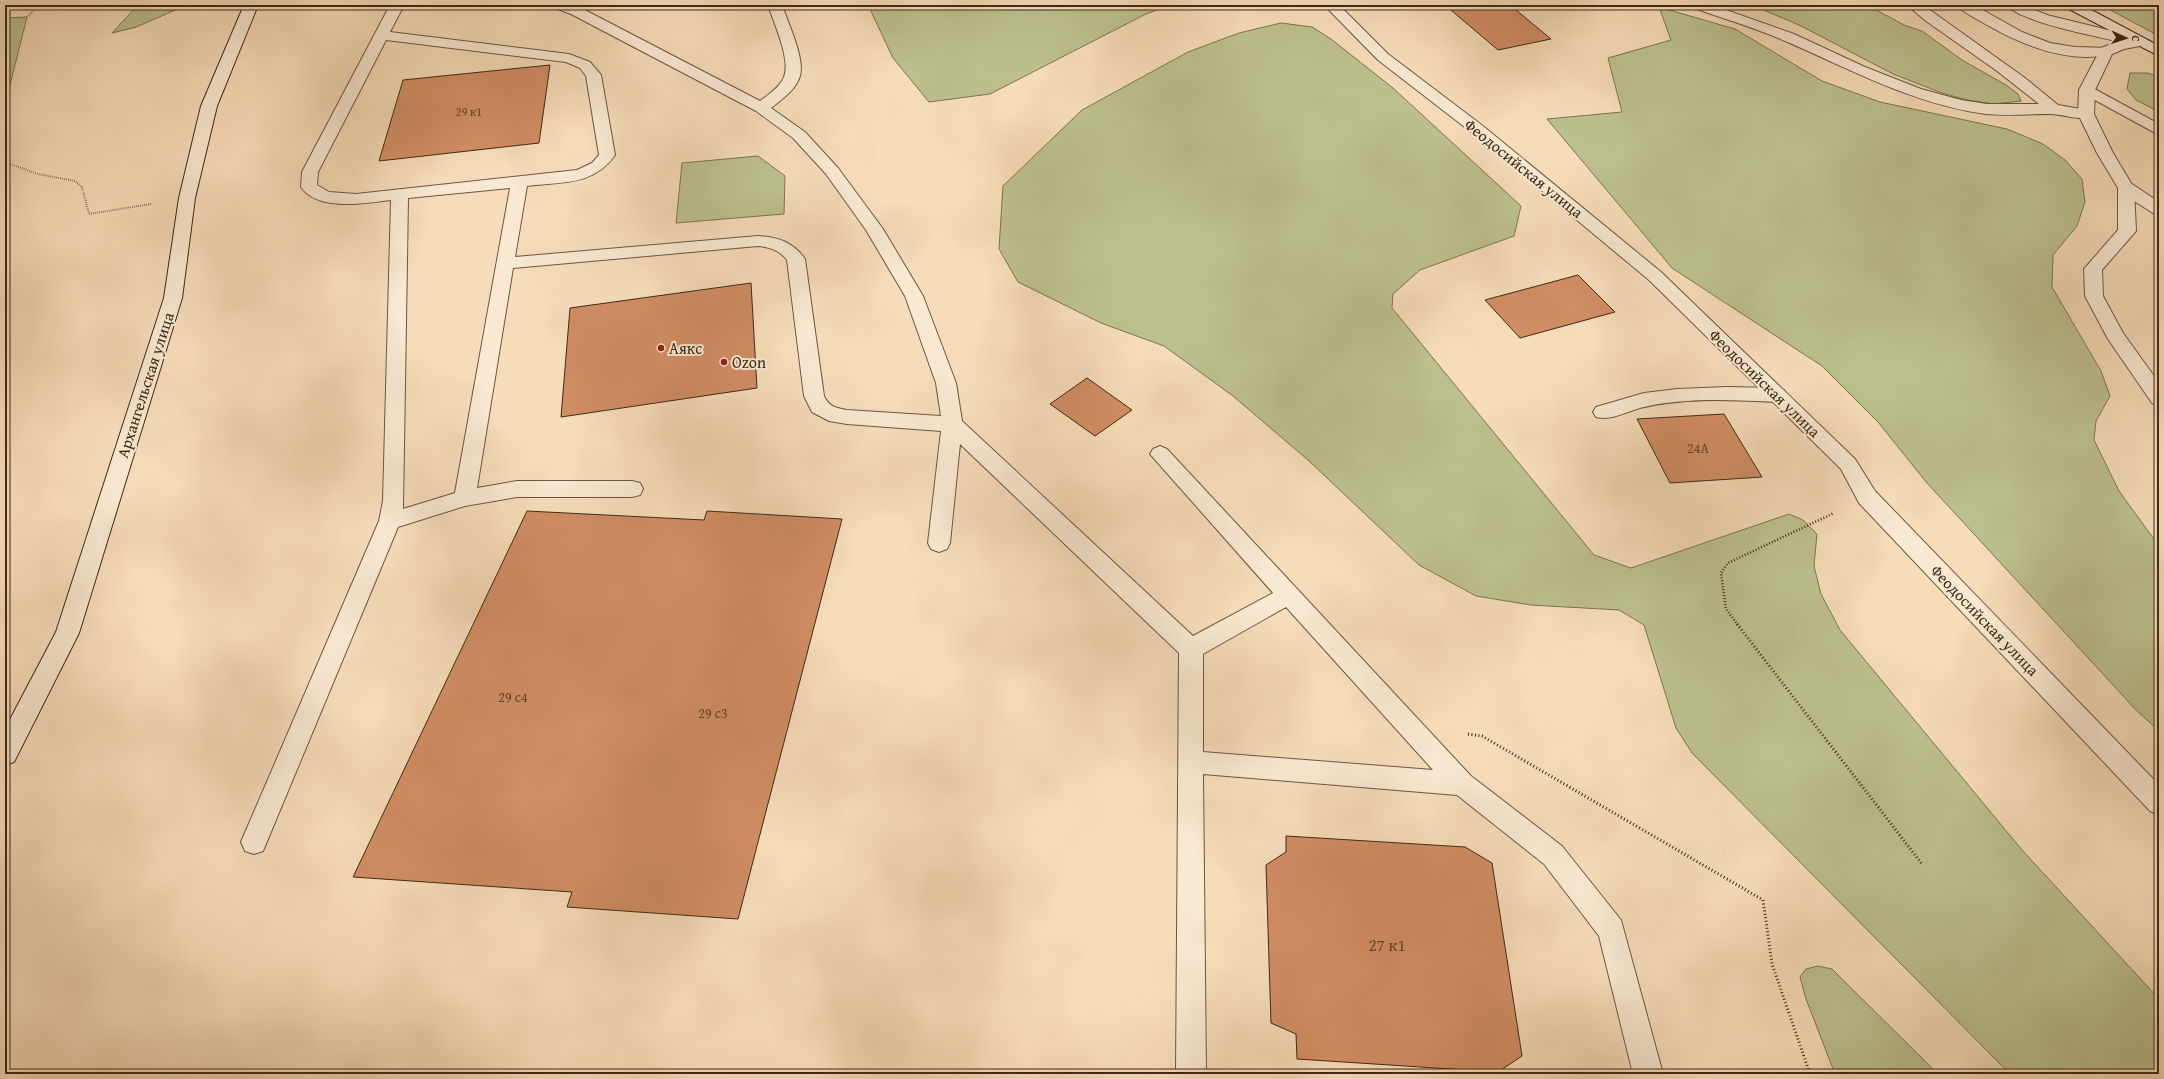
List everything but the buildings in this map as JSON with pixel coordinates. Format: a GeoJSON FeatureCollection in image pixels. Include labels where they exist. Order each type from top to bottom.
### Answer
{"type":"FeatureCollection","features":[{"type":"Feature","properties":{"kind":"street","name":"Архангельская улица"},"geometry":{"type":"LineString","coordinates":[[5,754],[67,634],[173,298],[187,198],[209,106],[251,5]]}},
{"type":"Feature","properties":{"kind":"street"},"geometry":{"type":"LineString","coordinates":[[382,35],[569,58],[585,65],[593,75],[607,155],[598,166],[581,175],[400,195],[356,199],[325,197],[309,187],[310,172],[382,35],[398,5]]}},
{"type":"Feature","properties":{"kind":"street"},"geometry":{"type":"LineString","coordinates":[[560,5],[576,11],[761,108],[799,135],[816,151],[874,229],[914,296],[934,346],[946,383],[952,424],[939,543]]}},
{"type":"Feature","properties":{"kind":"street"},"geometry":{"type":"LineString","coordinates":[[761,108],[784,89],[792,76],[794,65],[775,5]]}},
{"type":"Feature","properties":{"kind":"street","name":"Феодосийская улица"},"geometry":{"type":"LineString","coordinates":[[1331,5],[1383,57],[1477,129],[1655,276],[1848,464],[1867,497],[2159,803]]}},
{"type":"Feature","properties":{"kind":"street"},"geometry":{"type":"LineString","coordinates":[[1699,5],[1789,36],[1860,70],[1923,94],[1959,104],[1987,109],[2053,109],[2086,114]]}},
{"type":"Feature","properties":{"kind":"street"},"geometry":{"type":"LineString","coordinates":[[1914,5],[1969,46],[2031,88],[2053,109]]}},
{"type":"Feature","properties":{"kind":"street"},"geometry":{"type":"LineString","coordinates":[[1964,5],[1997,25],[2047,46],[2074,51],[2106,51],[2121,45],[2140,42]]}},
{"type":"Feature","properties":{"kind":"street"},"geometry":{"type":"LineString","coordinates":[[2014,5],[2022,11],[2042,18],[2140,42]]}},
{"type":"Feature","properties":{"kind":"street"},"geometry":{"type":"LineString","coordinates":[[2072,5],[2159,52]]}},
{"type":"Feature","properties":{"kind":"street"},"geometry":{"type":"LineString","coordinates":[[2106,51],[2087,90],[2086,114],[2105,153],[2126,188],[2159,209]]}},
{"type":"Feature","properties":{"kind":"street"},"geometry":{"type":"LineString","coordinates":[[2087,90],[2159,130]]}},
{"type":"Feature","properties":{"kind":"street"},"geometry":{"type":"LineString","coordinates":[[465,498],[507,263],[519,182]]}},
{"type":"Feature","properties":{"kind":"street"},"geometry":{"type":"LineString","coordinates":[[2126,188],[2127,231],[2093,269],[2094,296],[2115,335],[2159,398]]}},
{"type":"Feature","properties":{"kind":"street"},"geometry":{"type":"LineString","coordinates":[[254,842],[390,521],[394,501],[400,195]]}},
{"type":"Feature","properties":{"kind":"street"},"geometry":{"type":"LineString","coordinates":[[507,263],[758,241],[776,242],[789,248],[796,259],[814,396],[819,407],[829,414],[847,417],[952,424],[1191,649],[1190,1074]]}},
{"type":"Feature","properties":{"kind":"street"},"geometry":{"type":"LineString","coordinates":[[1603,412],[1643,400],[1669,397],[1746,394],[1777,395]]}},
{"type":"Feature","properties":{"kind":"street"},"geometry":{"type":"LineString","coordinates":[[1160,454],[1462,784],[1553,856],[1611,930],[1648,1074]]}},
{"type":"Feature","properties":{"kind":"street"},"geometry":{"type":"LineString","coordinates":[[390,521],[465,498],[517,489],[632,489]]}},
{"type":"Feature","properties":{"kind":"street"},"geometry":{"type":"LineString","coordinates":[[1191,649],[1289,595]]}},
{"type":"Feature","properties":{"kind":"street"},"geometry":{"type":"LineString","coordinates":[[1190,762],[1462,784]]}},
{"type":"Feature","properties":{"kind":"path"},"geometry":{"type":"LineString","coordinates":[[27,17],[40,5]]}},
{"type":"Feature","properties":{"kind":"path"},"geometry":{"type":"LineString","coordinates":[[5,162],[38,174],[75,181],[82,187],[89,214],[187,198]]}},
{"type":"Feature","properties":{"kind":"path"},"geometry":{"type":"LineString","coordinates":[[1867,497],[1728,563],[1721,573],[1726,609],[1922,864]]}},
{"type":"Feature","properties":{"kind":"path"},"geometry":{"type":"LineString","coordinates":[[1482,736],[1763,900],[1772,964],[1810,1074]]}},
{"type":"Feature","properties":{"kind":"green space"},"geometry":{"type":"Polygon","coordinates":[[[138,5],[187,5],[136,27],[112,33],[138,5]]]}},
{"type":"Feature","properties":{"kind":"green space"},"geometry":{"type":"Polygon","coordinates":[[[868,5],[1169,5],[1144,15],[990,94],[929,102],[893,58],[868,5]]]}},
{"type":"Feature","properties":{"kind":"green space"},"geometry":{"type":"Polygon","coordinates":[[[1752,5],[1867,5],[1904,25],[1922,31],[1962,60],[2006,85],[2018,94],[2021,101],[1994,104],[1967,100],[1942,93],[1893,74],[1801,26],[1752,5]]]}},
{"type":"Feature","properties":{"kind":"green space"},"geometry":{"type":"Polygon","coordinates":[[[2101,5],[2159,5],[2159,36],[2101,5]]]}},
{"type":"Feature","properties":{"kind":"green space"},"geometry":{"type":"Polygon","coordinates":[[[1659,7],[1735,29],[1822,81],[1880,102],[2007,129],[2043,144],[2065,160],[2082,179],[2085,202],[2077,226],[2053,255],[2052,287],[2101,371],[2110,396],[2096,421],[2094,440],[2119,491],[2159,546],[2159,731],[2136,710],[1927,483],[1878,422],[1822,366],[1672,268],[1547,119],[1622,112],[1608,58],[1671,40],[1659,7]]]}},
{"type":"Feature","properties":{"kind":"green space"},"geometry":{"type":"Polygon","coordinates":[[[27,17],[5,105],[5,18],[27,17]]]}},
{"type":"Feature","properties":{"kind":"green space"},"geometry":{"type":"Polygon","coordinates":[[[1281,23],[1312,27],[1331,39],[1393,88],[1521,206],[1514,236],[1420,270],[1393,294],[1392,308],[1594,555],[1631,568],[1789,514],[1803,520],[1817,534],[1814,566],[1821,594],[1840,630],[2022,850],[2159,999],[2159,1074],[2010,1074],[1692,753],[1676,728],[1644,625],[1619,610],[1531,605],[1476,596],[1419,565],[1308,460],[1233,396],[1164,346],[1101,323],[1018,282],[999,249],[1003,186],[1082,110],[1188,52],[1239,33],[1281,23]]]}},
{"type":"Feature","properties":{"kind":"green space"},"geometry":{"type":"Polygon","coordinates":[[[2130,73],[2148,73],[2159,77],[2159,112],[2136,100],[2127,89],[2130,73]]]}},
{"type":"Feature","properties":{"kind":"green space"},"geometry":{"type":"Polygon","coordinates":[[[758,156],[785,176],[784,214],[676,223],[682,163],[758,156]]]}},
{"type":"Feature","properties":{"kind":"green space"},"geometry":{"type":"Polygon","coordinates":[[[1818,966],[1832,969],[1938,1074],[1835,1074],[1806,999],[1800,977],[1806,969],[1818,966]]]}},
{"type":"Feature","properties":{"kind":"place","name":"Аякс"},"geometry":{"type":"Point","coordinates":[661,348]}},
{"type":"Feature","properties":{"kind":"place","name":"Ozon"},"geometry":{"type":"Point","coordinates":[724,362]}}]}
